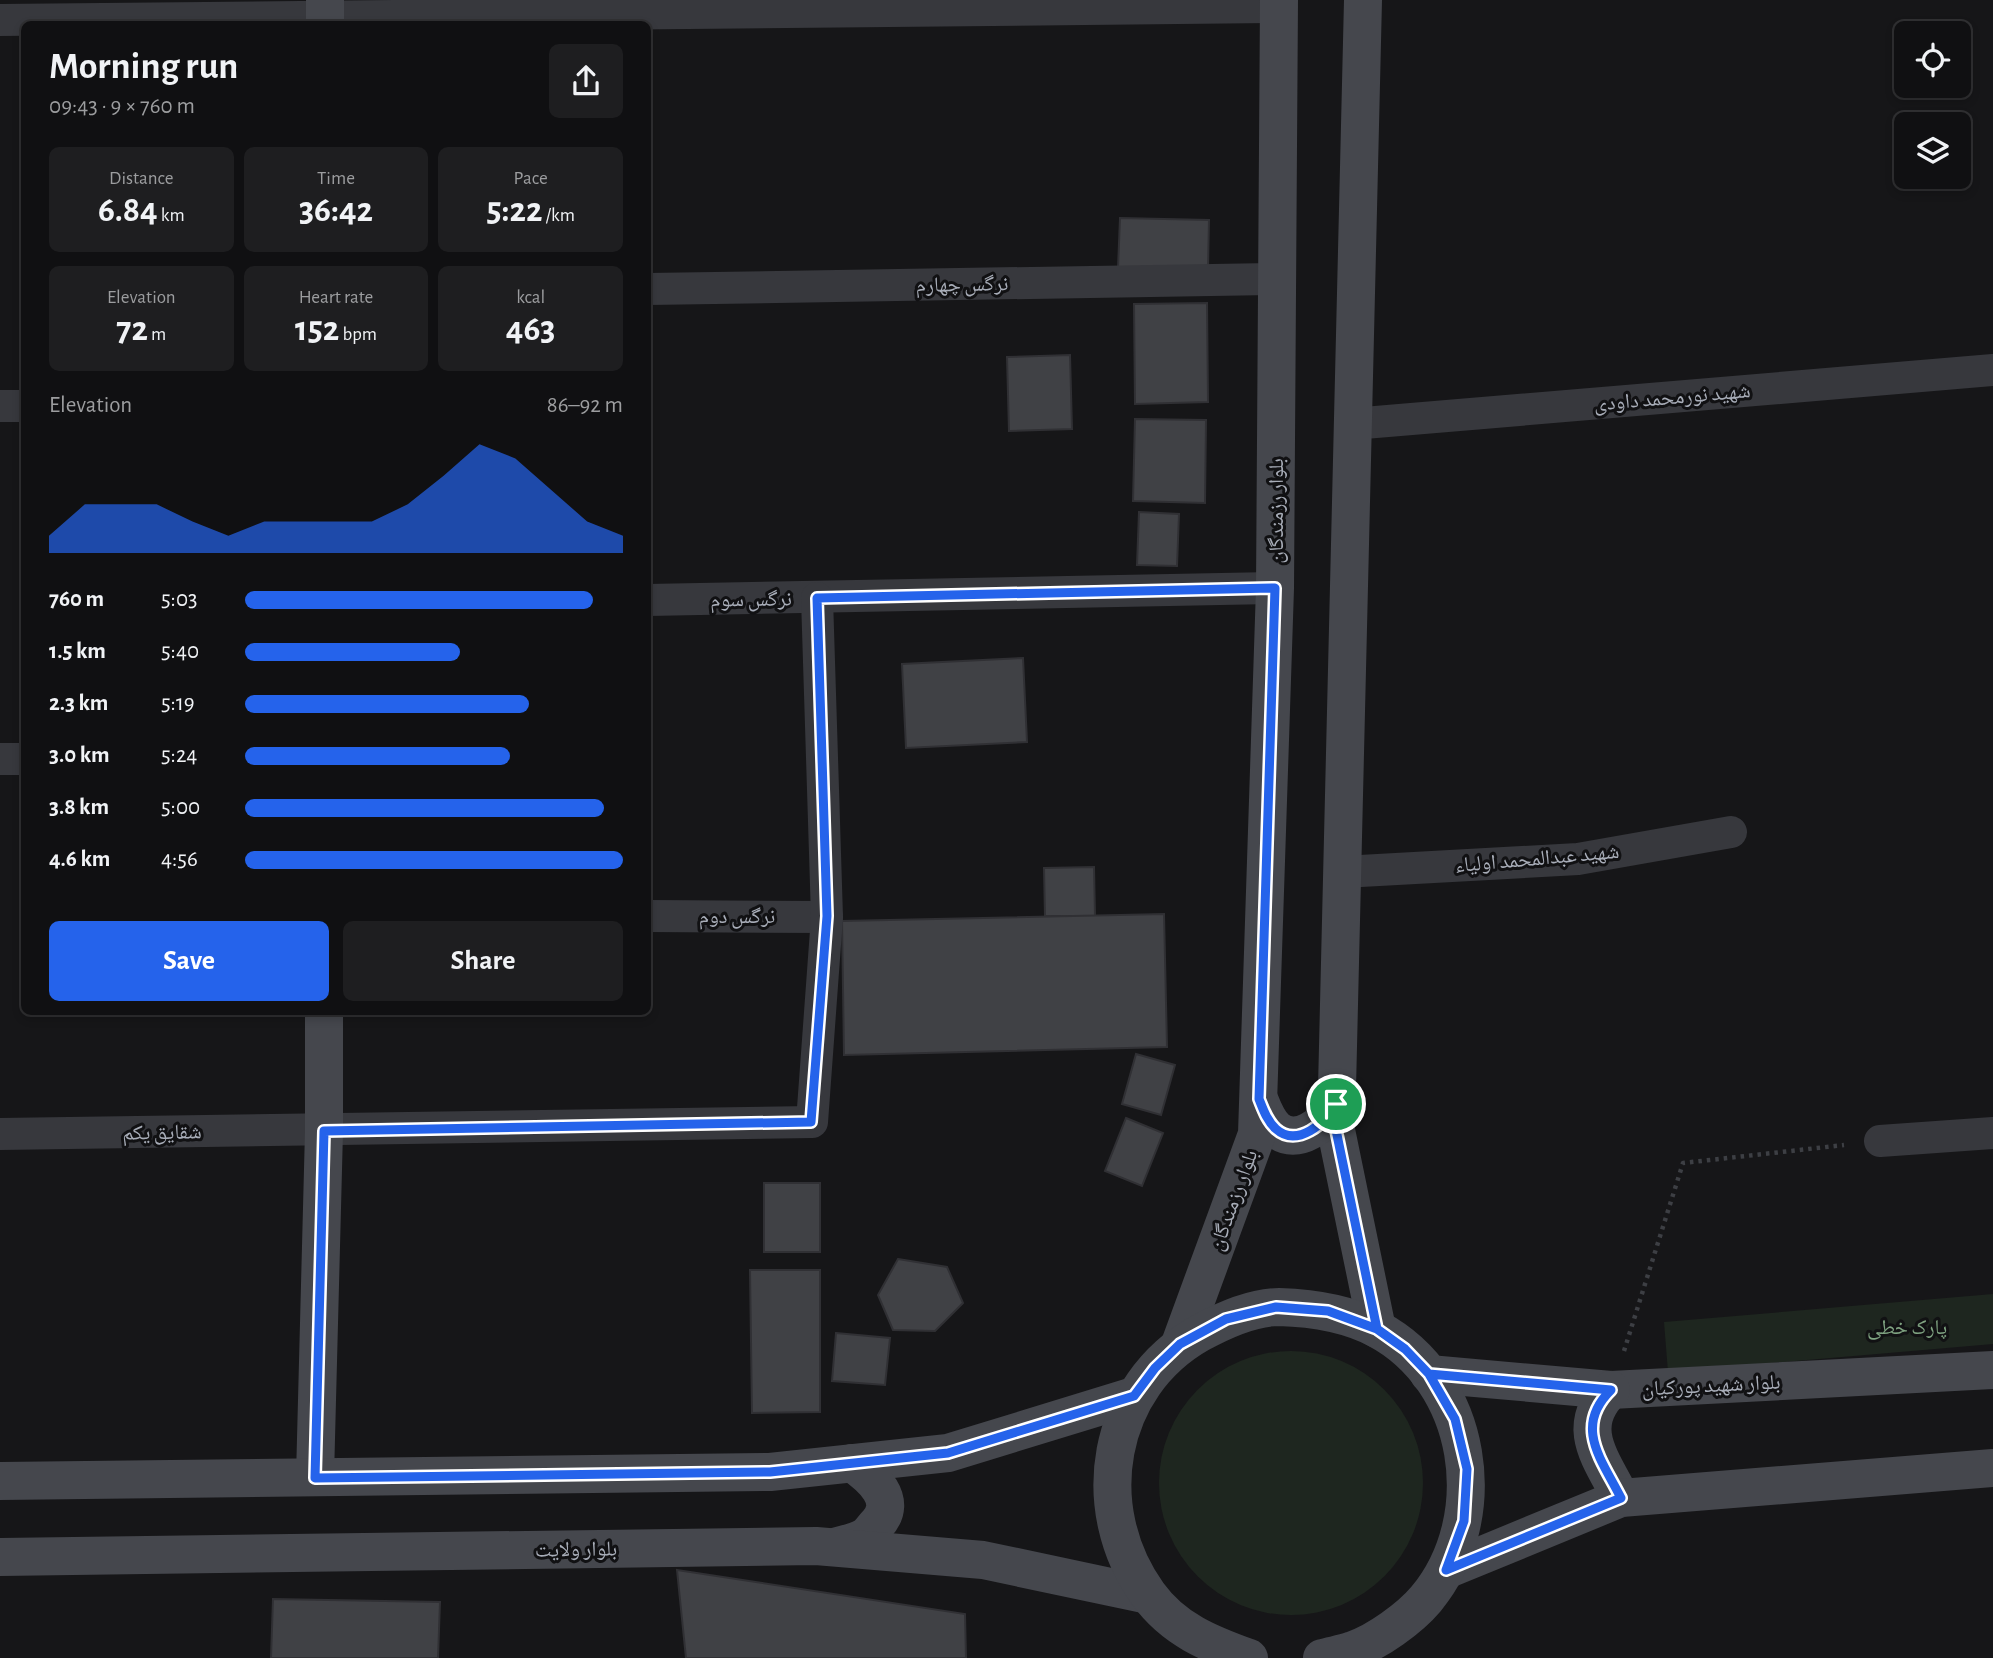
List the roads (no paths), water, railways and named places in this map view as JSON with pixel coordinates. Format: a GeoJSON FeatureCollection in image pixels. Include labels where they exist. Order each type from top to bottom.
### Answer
{"type":"FeatureCollection","features":[{"type":"Feature","properties":{"kind":"main road"},"geometry":{"type":"LineString","coordinates":[[1363,0],[1336,1130],[1377,1329]]}},
{"type":"Feature","properties":{"kind":"main road","name":"بلوار رزمندگان"},"geometry":{"type":"LineString","coordinates":[[1180,1344],[1257,1134],[1275,588],[1279,4]]}},
{"type":"Feature","properties":{"kind":"main road"},"geometry":{"type":"LineString","coordinates":[[315,1478],[324,1131],[324,1015]]}},
{"type":"Feature","properties":{"kind":"main road"},"geometry":{"type":"LineString","coordinates":[[1259,1099],[1278,1131],[1292,1135],[1304,1134],[1316,1128],[1329,1118],[1336,1104]]}},
{"type":"Feature","properties":{"kind":"main road"},"geometry":{"type":"LineString","coordinates":[[1249,1658],[1206,1649],[1148,1595],[1123,1550],[1111,1498],[1115,1446],[1134,1396],[1155,1368],[1180,1344],[1226,1319],[1276,1307],[1328,1311],[1377,1329],[1405,1349],[1429,1374],[1455,1419],[1467,1469],[1464,1521],[1446,1570],[1401,1641],[1322,1658]]}},
{"type":"Feature","properties":{"kind":"main road","name":"بلوار شهید پورکیان"},"geometry":{"type":"LineString","coordinates":[[1429,1374],[1611,1390],[1993,1370]]}},
{"type":"Feature","properties":{"kind":"main road"},"geometry":{"type":"LineString","coordinates":[[1611,1390],[1599,1402],[1592,1417],[1591,1434],[1621,1498]]}},
{"type":"Feature","properties":{"kind":"main road"},"geometry":{"type":"LineString","coordinates":[[0,1481],[770,1472],[948,1453],[1134,1396]]}},
{"type":"Feature","properties":{"kind":"main road"},"geometry":{"type":"LineString","coordinates":[[834,1547],[865,1537],[883,1517],[885,1499],[881,1490],[870,1476],[852,1464]]}},
{"type":"Feature","properties":{"kind":"main road"},"geometry":{"type":"LineString","coordinates":[[1446,1570],[1621,1498],[1993,1468]]}},
{"type":"Feature","properties":{"kind":"main road","name":"بلوار ولایت"},"geometry":{"type":"LineString","coordinates":[[0,1557],[834,1547],[983,1560],[1148,1595]]}},
{"type":"Feature","properties":{"kind":"street"},"geometry":{"type":"LineString","coordinates":[[0,20],[794,6],[1279,4]]}},
{"type":"Feature","properties":{"kind":"street","name":"نرگس چهارم"},"geometry":{"type":"LineString","coordinates":[[651,289],[1277,279]]}},
{"type":"Feature","properties":{"kind":"street","name":"شهید نورمحمد داودی"},"geometry":{"type":"LineString","coordinates":[[1352,424],[1993,370]]}},
{"type":"Feature","properties":{"kind":"street"},"geometry":{"type":"LineString","coordinates":[[0,406],[21,405]]}},
{"type":"Feature","properties":{"kind":"street","name":"نرگس سوم"},"geometry":{"type":"LineString","coordinates":[[651,600],[1275,588]]}},
{"type":"Feature","properties":{"kind":"street"},"geometry":{"type":"LineString","coordinates":[[817,598],[827,916]]}},
{"type":"Feature","properties":{"kind":"street"},"geometry":{"type":"LineString","coordinates":[[0,759],[21,758]]}},
{"type":"Feature","properties":{"kind":"street","name":"شهید عبدالمحمد اولیاء"},"geometry":{"type":"LineString","coordinates":[[1342,872],[1577,859],[1731,832]]}},
{"type":"Feature","properties":{"kind":"street","name":"نرگس دوم"},"geometry":{"type":"LineString","coordinates":[[651,916],[827,916]]}},
{"type":"Feature","properties":{"kind":"street","name":"شقایق یکم"},"geometry":{"type":"LineString","coordinates":[[0,1134],[811,1122],[827,916]]}},
{"type":"Feature","properties":{"kind":"street"},"geometry":{"type":"LineString","coordinates":[[1880,1141],[1993,1133]]}},
{"type":"Feature","properties":{"kind":"park label","name":"پارک خطی"},"geometry":{"type":"Point","coordinates":[1907,1327]}}]}
